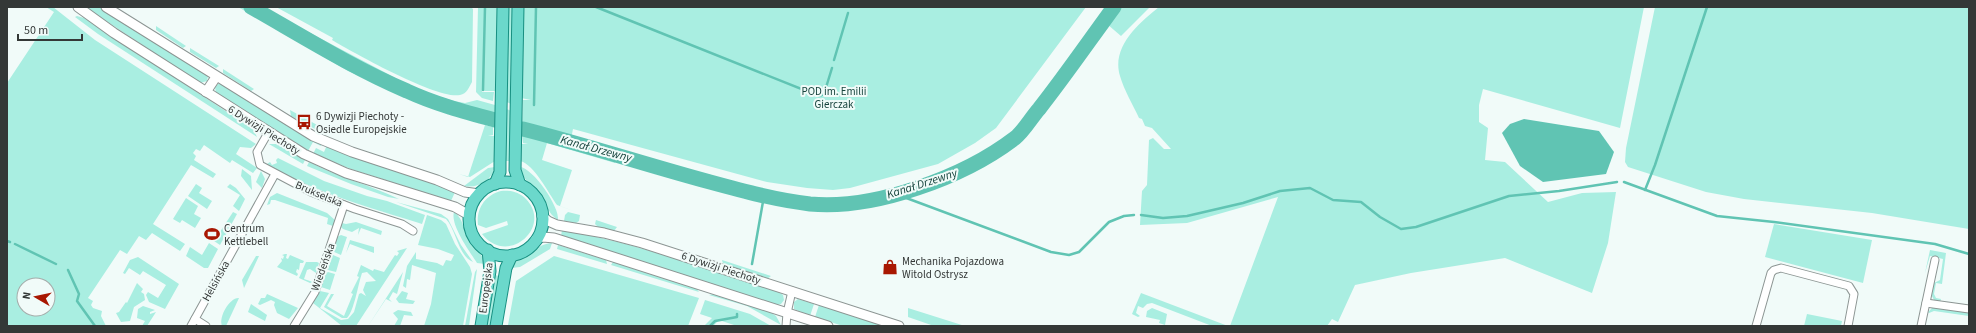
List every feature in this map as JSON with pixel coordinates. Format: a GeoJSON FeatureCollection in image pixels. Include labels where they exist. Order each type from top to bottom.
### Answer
{"type":"FeatureCollection","features":[{"type":"Feature","properties":{"kind":"main road"},"geometry":{"type":"LineString","coordinates":[[495,184],[500,166],[503,7]]}},
{"type":"Feature","properties":{"kind":"main road"},"geometry":{"type":"LineString","coordinates":[[518,7],[515,170],[520,185]]}},
{"type":"Feature","properties":{"kind":"main road"},"geometry":{"type":"LineString","coordinates":[[505,182],[520,185],[535,196],[539,204],[542,216],[541,228],[536,239],[525,249],[512,255],[497,254],[480,245],[473,235],[470,224],[470,215],[473,202],[479,194],[495,184],[505,182]]}},
{"type":"Feature","properties":{"kind":"main road","name":"Europejska"},"geometry":{"type":"LineString","coordinates":[[481,326],[490,271],[488,250]]}},
{"type":"Feature","properties":{"kind":"main road","name":"Europejska"},"geometry":{"type":"LineString","coordinates":[[496,326],[506,268],[512,255]]}},
{"type":"Feature","properties":{"kind":"street","name":"6 Dywizji Piechoty"},"geometry":{"type":"LineString","coordinates":[[78,7],[114,33],[298,151],[327,166],[455,207],[470,215]]}},
{"type":"Feature","properties":{"kind":"street","name":"6 Dywizji Piechoty"},"geometry":{"type":"LineString","coordinates":[[106,7],[290,123],[320,139],[352,152],[437,180],[465,192],[479,194]]}},
{"type":"Feature","properties":{"kind":"street"},"geometry":{"type":"LineString","coordinates":[[206,92],[216,77]]}},
{"type":"Feature","properties":{"kind":"street","name":"Brukselska"},"geometry":{"type":"LineString","coordinates":[[268,133],[257,152],[260,164],[301,188],[344,205],[402,224],[413,231]]}},
{"type":"Feature","properties":{"kind":"street","name":"Helsińska"},"geometry":{"type":"LineString","coordinates":[[193,323],[275,174]]}},
{"type":"Feature","properties":{"kind":"street","name":"Wiedeńska"},"geometry":{"type":"LineString","coordinates":[[294,326],[315,292],[344,205]]}},
{"type":"Feature","properties":{"kind":"street","name":"6 Dywizji Piechoty"},"geometry":{"type":"LineString","coordinates":[[542,216],[552,223],[617,236],[899,326]]}},
{"type":"Feature","properties":{"kind":"street","name":"6 Dywizji Piechoty"},"geometry":{"type":"LineString","coordinates":[[536,239],[543,237],[554,238],[828,326]]}},
{"type":"Feature","properties":{"kind":"street"},"geometry":{"type":"LineString","coordinates":[[1921,326],[1935,260]]}},
{"type":"Feature","properties":{"kind":"street"},"geometry":{"type":"LineString","coordinates":[[1756,326],[1770,276],[1774,270],[1781,268],[1849,286],[1854,294],[1848,326]]}},
{"type":"Feature","properties":{"kind":"street"},"geometry":{"type":"LineString","coordinates":[[786,326],[787,313],[792,291]]}},
{"type":"Feature","properties":{"kind":"street"},"geometry":{"type":"LineString","coordinates":[[1926,303],[1969,309]]}},
{"type":"Feature","properties":{"kind":"street"},"geometry":{"type":"LineString","coordinates":[[193,323],[206,326]]}},
{"type":"Feature","properties":{"kind":"green space"},"geometry":{"type":"Polygon","coordinates":[[[46,7],[53,7],[95,40],[256,144],[251,148],[240,147],[236,154],[257,168],[253,173],[232,160],[230,163],[204,145],[200,151],[196,149],[193,153],[196,156],[194,160],[216,174],[213,178],[191,165],[153,224],[185,244],[180,251],[152,233],[146,240],[139,236],[127,254],[120,250],[88,298],[93,301],[91,305],[93,308],[102,311],[101,316],[106,326],[7,326],[7,83],[54,12],[46,7]]]}},
{"type":"Feature","properties":{"kind":"green space"},"geometry":{"type":"Polygon","coordinates":[[[85,7],[101,7],[206,73],[208,76],[207,81],[200,83],[85,7]]]}},
{"type":"Feature","properties":{"kind":"green space"},"geometry":{"type":"Polygon","coordinates":[[[238,7],[261,7],[407,84],[427,93],[454,101],[465,103],[477,100],[495,105],[495,114],[485,111],[481,122],[432,107],[348,71],[238,7]]]}},
{"type":"Feature","properties":{"kind":"green space"},"geometry":{"type":"Polygon","coordinates":[[[276,7],[471,7],[473,9],[472,82],[466,92],[460,95],[449,95],[434,90],[396,74],[358,55],[332,40],[333,38],[276,7]]]}},
{"type":"Feature","properties":{"kind":"green space"},"geometry":{"type":"Polygon","coordinates":[[[478,7],[498,7],[496,91],[482,91],[494,92],[493,101],[482,98],[476,92],[478,7]]]}},
{"type":"Feature","properties":{"kind":"green space"},"geometry":{"type":"Polygon","coordinates":[[[507,7],[514,7],[512,104],[506,102],[507,7]]]}},
{"type":"Feature","properties":{"kind":"green space","name":"POD im. Emilii Gierczak"},"geometry":{"type":"Polygon","coordinates":[[[522,7],[1086,7],[996,128],[975,143],[938,164],[850,188],[833,190],[767,182],[573,129],[571,139],[522,126],[523,100],[531,100],[521,98],[522,7]]]}},
{"type":"Feature","properties":{"kind":"green space"},"geometry":{"type":"Polygon","coordinates":[[[1118,7],[1150,7],[1121,36],[1107,24],[1118,7]]]}},
{"type":"Feature","properties":{"kind":"green space"},"geometry":{"type":"Polygon","coordinates":[[[1159,7],[1644,7],[1620,128],[1483,89],[1479,105],[1479,122],[1488,128],[1485,160],[1505,162],[1548,202],[1582,193],[1616,192],[1608,243],[1592,293],[1505,258],[1411,273],[1355,285],[1338,322],[1332,319],[1327,326],[1230,326],[1278,197],[1187,223],[1140,225],[1142,191],[1147,185],[1149,140],[1153,138],[1164,149],[1171,149],[1152,128],[1145,126],[1142,119],[1139,118],[1124,87],[1118,65],[1119,55],[1123,46],[1135,28],[1159,7]]]}},
{"type":"Feature","properties":{"kind":"green space"},"geometry":{"type":"Polygon","coordinates":[[[1655,7],[1969,7],[1969,229],[1872,213],[1744,199],[1706,192],[1628,167],[1625,162],[1626,148],[1655,7]]]}},
{"type":"Feature","properties":{"kind":"green space"},"geometry":{"type":"Polygon","coordinates":[[[77,16],[84,18],[253,129],[257,137],[98,34],[75,17],[77,16]]]}},
{"type":"Feature","properties":{"kind":"green space"},"geometry":{"type":"Polygon","coordinates":[[[156,26],[186,46],[183,48],[156,30],[156,26]]]}},
{"type":"Feature","properties":{"kind":"green space"},"geometry":{"type":"Polygon","coordinates":[[[190,48],[219,66],[216,68],[190,52],[190,48]]]}},
{"type":"Feature","properties":{"kind":"green space"},"geometry":{"type":"Polygon","coordinates":[[[223,69],[254,89],[251,91],[223,73],[223,69]]]}},
{"type":"Feature","properties":{"kind":"green space"},"geometry":{"type":"Polygon","coordinates":[[[218,84],[222,84],[322,143],[321,146],[313,142],[308,151],[304,149],[216,93],[215,87],[218,84]]]}},
{"type":"Feature","properties":{"kind":"green space"},"geometry":{"type":"Polygon","coordinates":[[[506,109],[512,111],[511,161],[505,161],[506,109]]]}},
{"type":"Feature","properties":{"kind":"green space"},"geometry":{"type":"Polygon","coordinates":[[[290,110],[319,126],[315,129],[291,116],[290,110]]]}},
{"type":"Feature","properties":{"kind":"green space"},"geometry":{"type":"Polygon","coordinates":[[[485,125],[493,127],[493,135],[488,136],[496,136],[495,161],[470,177],[468,176],[485,125]]]}},
{"type":"Feature","properties":{"kind":"green space"},"geometry":{"type":"Polygon","coordinates":[[[522,133],[564,142],[617,158],[615,163],[547,143],[542,160],[572,170],[560,206],[579,213],[557,205],[536,173],[525,163],[520,161],[520,144],[528,144],[523,143],[522,133]]]}},
{"type":"Feature","properties":{"kind":"green space"},"geometry":{"type":"Polygon","coordinates":[[[269,144],[278,144],[305,160],[303,164],[269,144]]]}},
{"type":"Feature","properties":{"kind":"green space"},"geometry":{"type":"Polygon","coordinates":[[[327,145],[436,183],[455,192],[451,201],[351,169],[313,154],[316,148],[324,152],[327,145]]]}},
{"type":"Feature","properties":{"kind":"green space"},"geometry":{"type":"Polygon","coordinates":[[[278,158],[324,181],[425,215],[422,224],[323,191],[267,164],[270,162],[272,165],[277,163],[276,160],[278,158]]]}},
{"type":"Feature","properties":{"kind":"green space"},"geometry":{"type":"Polygon","coordinates":[[[309,162],[399,199],[388,197],[351,184],[307,166],[309,162]]]}},
{"type":"Feature","properties":{"kind":"green space"},"geometry":{"type":"Polygon","coordinates":[[[495,167],[488,180],[479,185],[469,187],[464,186],[488,168],[495,167]]]}},
{"type":"Feature","properties":{"kind":"green space"},"geometry":{"type":"Polygon","coordinates":[[[520,167],[532,174],[545,189],[555,206],[558,220],[549,211],[540,194],[525,179],[520,167]]]}},
{"type":"Feature","properties":{"kind":"green space"},"geometry":{"type":"Polygon","coordinates":[[[242,169],[251,176],[252,190],[241,176],[242,169]]]}},
{"type":"Feature","properties":{"kind":"green space"},"geometry":{"type":"Polygon","coordinates":[[[261,171],[265,179],[262,188],[256,182],[261,171]]]}},
{"type":"Feature","properties":{"kind":"green space"},"geometry":{"type":"Polygon","coordinates":[[[196,184],[202,188],[199,193],[212,201],[207,209],[188,196],[196,184]]]}},
{"type":"Feature","properties":{"kind":"green space"},"geometry":{"type":"Polygon","coordinates":[[[230,184],[236,188],[245,199],[239,211],[233,206],[240,195],[227,187],[230,184]]]}},
{"type":"Feature","properties":{"kind":"green space"},"geometry":{"type":"Polygon","coordinates":[[[501,191],[511,191],[517,193],[526,199],[533,210],[534,221],[531,231],[524,239],[514,245],[504,246],[492,243],[482,234],[508,225],[507,221],[486,228],[478,225],[478,214],[486,199],[501,191]]]}},
{"type":"Feature","properties":{"kind":"green space"},"geometry":{"type":"Polygon","coordinates":[[[277,193],[327,213],[336,221],[333,226],[327,224],[328,218],[275,200],[271,200],[270,204],[267,205],[270,197],[277,193]]]}},
{"type":"Feature","properties":{"kind":"green space"},"geometry":{"type":"Polygon","coordinates":[[[186,198],[198,206],[194,214],[201,218],[195,228],[182,220],[180,223],[173,219],[186,198]]]}},
{"type":"Feature","properties":{"kind":"green space"},"geometry":{"type":"Polygon","coordinates":[[[396,202],[441,214],[448,219],[461,245],[473,262],[464,254],[446,219],[396,202]]]}},
{"type":"Feature","properties":{"kind":"green space"},"geometry":{"type":"Polygon","coordinates":[[[233,212],[237,214],[220,245],[214,241],[233,212]]]}},
{"type":"Feature","properties":{"kind":"green space"},"geometry":{"type":"Polygon","coordinates":[[[454,212],[462,221],[469,240],[481,254],[485,264],[477,263],[466,245],[455,224],[454,212]]]}},
{"type":"Feature","properties":{"kind":"green space"},"geometry":{"type":"Polygon","coordinates":[[[568,212],[580,215],[579,221],[576,223],[564,221],[565,215],[568,212]]]}},
{"type":"Feature","properties":{"kind":"green space"},"geometry":{"type":"Polygon","coordinates":[[[427,215],[441,220],[446,224],[455,244],[470,267],[472,274],[463,326],[424,326],[431,304],[436,273],[412,265],[410,280],[407,279],[406,288],[403,286],[407,266],[416,252],[416,259],[437,263],[443,266],[446,260],[451,261],[454,255],[438,249],[418,245],[427,215]]]}},
{"type":"Feature","properties":{"kind":"green space"},"geometry":{"type":"Polygon","coordinates":[[[596,220],[617,227],[614,231],[598,227],[595,224],[596,220]]]}},
{"type":"Feature","properties":{"kind":"green space"},"geometry":{"type":"Polygon","coordinates":[[[356,222],[382,231],[381,235],[361,228],[358,235],[359,228],[352,232],[341,227],[342,223],[346,224],[356,222]]]}},
{"type":"Feature","properties":{"kind":"green space"},"geometry":{"type":"Polygon","coordinates":[[[1774,224],[1872,240],[1863,283],[1765,257],[1774,224]]]}},
{"type":"Feature","properties":{"kind":"green space"},"geometry":{"type":"Polygon","coordinates":[[[562,230],[590,235],[645,249],[779,292],[783,295],[784,300],[781,304],[776,305],[561,236],[562,230]]]}},
{"type":"Feature","properties":{"kind":"green space"},"geometry":{"type":"Polygon","coordinates":[[[341,235],[347,237],[341,255],[332,251],[337,237],[341,235]]]}},
{"type":"Feature","properties":{"kind":"green space"},"geometry":{"type":"Polygon","coordinates":[[[350,240],[374,247],[374,253],[350,244],[346,253],[350,240]]]}},
{"type":"Feature","properties":{"kind":"green space"},"geometry":{"type":"Polygon","coordinates":[[[209,243],[218,249],[208,268],[204,268],[186,256],[190,247],[202,255],[209,243]]]}},
{"type":"Feature","properties":{"kind":"green space"},"geometry":{"type":"Polygon","coordinates":[[[552,243],[550,249],[520,267],[511,268],[518,260],[529,252],[552,243]]]}},
{"type":"Feature","properties":{"kind":"green space"},"geometry":{"type":"Polygon","coordinates":[[[558,245],[606,260],[607,264],[557,249],[558,245]]]}},
{"type":"Feature","properties":{"kind":"green space"},"geometry":{"type":"Polygon","coordinates":[[[407,248],[356,326],[342,326],[313,303],[320,291],[329,293],[320,308],[341,320],[348,319],[354,312],[359,294],[361,293],[366,296],[363,290],[366,282],[376,281],[367,272],[362,273],[354,304],[347,318],[342,318],[324,307],[331,294],[334,294],[327,306],[344,316],[353,294],[351,293],[359,277],[357,276],[361,265],[373,271],[374,269],[384,272],[395,255],[397,256],[399,253],[397,251],[407,248]]]}},
{"type":"Feature","properties":{"kind":"green space"},"geometry":{"type":"Polygon","coordinates":[[[1930,250],[1946,253],[1942,284],[1936,283],[1934,294],[1936,298],[1941,299],[1940,302],[1934,300],[1931,294],[1934,283],[1940,280],[1943,259],[1930,256],[1925,273],[1930,250]]]}},
{"type":"Feature","properties":{"kind":"green space"},"geometry":{"type":"Polygon","coordinates":[[[287,254],[286,258],[288,259],[290,255],[304,261],[303,263],[300,263],[299,270],[297,269],[297,276],[277,267],[282,261],[281,258],[283,259],[284,256],[282,255],[287,254]]]}},
{"type":"Feature","properties":{"kind":"green space"},"geometry":{"type":"Polygon","coordinates":[[[333,255],[340,258],[336,272],[328,270],[331,256],[333,255]]]}},
{"type":"Feature","properties":{"kind":"green space"},"geometry":{"type":"Polygon","coordinates":[[[256,256],[259,256],[244,288],[242,280],[256,256]]]}},
{"type":"Feature","properties":{"kind":"green space"},"geometry":{"type":"Polygon","coordinates":[[[554,256],[699,298],[688,326],[505,326],[508,325],[516,281],[554,256]]]}},
{"type":"Feature","properties":{"kind":"green space"},"geometry":{"type":"Polygon","coordinates":[[[138,257],[179,284],[165,309],[149,302],[146,295],[148,292],[158,298],[166,285],[143,271],[140,275],[129,268],[125,274],[123,273],[130,260],[138,257]]]}},
{"type":"Feature","properties":{"kind":"green space"},"geometry":{"type":"Polygon","coordinates":[[[722,260],[771,276],[767,279],[723,264],[722,260]]]}},
{"type":"Feature","properties":{"kind":"green space"},"geometry":{"type":"Polygon","coordinates":[[[306,262],[319,263],[316,273],[310,269],[307,270],[304,279],[313,282],[310,283],[299,278],[306,262]]]}},
{"type":"Feature","properties":{"kind":"green space"},"geometry":{"type":"Polygon","coordinates":[[[613,262],[696,288],[699,292],[611,265],[613,262]]]}},
{"type":"Feature","properties":{"kind":"green space"},"geometry":{"type":"Polygon","coordinates":[[[477,269],[469,326],[465,326],[475,272],[477,269]]]}},
{"type":"Feature","properties":{"kind":"green space"},"geometry":{"type":"Polygon","coordinates":[[[328,272],[335,274],[330,290],[321,287],[325,274],[328,272]]]}},
{"type":"Feature","properties":{"kind":"green space"},"geometry":{"type":"Polygon","coordinates":[[[403,272],[397,294],[393,292],[389,299],[392,302],[386,299],[368,326],[403,272]]]}},
{"type":"Feature","properties":{"kind":"green space"},"geometry":{"type":"Polygon","coordinates":[[[494,275],[500,276],[491,326],[485,326],[494,275]]]}},
{"type":"Feature","properties":{"kind":"green space"},"geometry":{"type":"Polygon","coordinates":[[[137,283],[143,289],[141,292],[144,294],[145,300],[134,307],[130,321],[121,322],[116,313],[119,312],[126,302],[127,303],[137,283]]]}},
{"type":"Feature","properties":{"kind":"green space"},"geometry":{"type":"Polygon","coordinates":[[[402,291],[408,293],[406,299],[415,301],[413,304],[399,303],[396,299],[402,291]]]}},
{"type":"Feature","properties":{"kind":"green space"},"geometry":{"type":"Polygon","coordinates":[[[1141,293],[1228,326],[1212,326],[1152,303],[1147,304],[1143,308],[1138,306],[1136,313],[1140,316],[1138,317],[1132,314],[1141,293]]]}},
{"type":"Feature","properties":{"kind":"green space"},"geometry":{"type":"Polygon","coordinates":[[[267,294],[298,308],[289,319],[277,313],[274,305],[275,302],[271,300],[260,305],[258,304],[261,298],[265,298],[267,294]]]}},
{"type":"Feature","properties":{"kind":"green space"},"geometry":{"type":"Polygon","coordinates":[[[714,294],[770,312],[776,316],[781,325],[747,306],[709,295],[714,294]]]}},
{"type":"Feature","properties":{"kind":"green space"},"geometry":{"type":"Polygon","coordinates":[[[239,298],[226,326],[222,326],[221,322],[223,313],[226,308],[232,301],[239,298]]]}},
{"type":"Feature","properties":{"kind":"green space"},"geometry":{"type":"Polygon","coordinates":[[[798,299],[814,304],[810,316],[794,309],[794,302],[798,299]]]}},
{"type":"Feature","properties":{"kind":"green space"},"geometry":{"type":"Polygon","coordinates":[[[705,300],[750,314],[771,326],[737,326],[719,320],[713,326],[704,326],[712,318],[700,314],[705,300]]]}},
{"type":"Feature","properties":{"kind":"green space"},"geometry":{"type":"Polygon","coordinates":[[[251,304],[267,315],[265,321],[248,312],[251,304]]]}},
{"type":"Feature","properties":{"kind":"green space"},"geometry":{"type":"Polygon","coordinates":[[[819,305],[883,326],[843,326],[815,317],[819,305]]]}},
{"type":"Feature","properties":{"kind":"green space"},"geometry":{"type":"Polygon","coordinates":[[[143,306],[155,310],[150,312],[150,314],[156,312],[147,326],[142,326],[145,321],[137,318],[138,309],[143,306]]]}},
{"type":"Feature","properties":{"kind":"green space"},"geometry":{"type":"Polygon","coordinates":[[[1933,307],[1969,312],[1969,316],[1934,311],[1929,313],[1928,312],[1933,307]]]}},
{"type":"Feature","properties":{"kind":"green space"},"geometry":{"type":"Polygon","coordinates":[[[908,308],[965,326],[934,326],[908,317],[908,308]]]}},
{"type":"Feature","properties":{"kind":"green space"},"geometry":{"type":"Polygon","coordinates":[[[1152,308],[1167,314],[1165,325],[1159,323],[1160,320],[1146,317],[1147,311],[1152,308]]]}},
{"type":"Feature","properties":{"kind":"green space"},"geometry":{"type":"Polygon","coordinates":[[[398,310],[411,312],[413,316],[404,315],[400,326],[394,326],[398,319],[393,313],[398,310]]]}},
{"type":"Feature","properties":{"kind":"green space"},"geometry":{"type":"Polygon","coordinates":[[[1807,314],[1842,321],[1841,326],[1804,326],[1807,314]]]}},
{"type":"Feature","properties":{"kind":"shaded area"},"geometry":{"type":"Polygon","coordinates":[[[1524,119],[1599,131],[1614,152],[1606,174],[1543,182],[1520,166],[1502,133],[1510,124],[1524,119]]]}},
{"type":"Feature","properties":{"kind":"waterway","name":"Kanał Drzewny"},"geometry":{"type":"LineString","coordinates":[[251,7],[328,51],[387,82],[439,104],[495,120]]}},
{"type":"Feature","properties":{"kind":"waterway"},"geometry":{"type":"LineString","coordinates":[[483,90],[485,7]]}},
{"type":"Feature","properties":{"kind":"waterway"},"geometry":{"type":"LineString","coordinates":[[534,105],[536,7]]}},
{"type":"Feature","properties":{"kind":"waterway"},"geometry":{"type":"LineString","coordinates":[[596,7],[819,96],[824,94],[832,68]]}},
{"type":"Feature","properties":{"kind":"waterway","name":"Kanał Drzewny"},"geometry":{"type":"LineString","coordinates":[[523,129],[760,195],[810,204],[862,202],[918,188],[945,178],[971,166],[1015,138],[1049,97],[1114,7]]}},
{"type":"Feature","properties":{"kind":"waterway"},"geometry":{"type":"LineString","coordinates":[[1645,190],[1655,165],[1707,7]]}},
{"type":"Feature","properties":{"kind":"waterway"},"geometry":{"type":"LineString","coordinates":[[834,60],[848,13]]}},
{"type":"Feature","properties":{"kind":"waterway"},"geometry":{"type":"LineString","coordinates":[[1141,215],[1163,218],[1187,216],[1243,203],[1280,191],[1310,188],[1333,200],[1361,202],[1380,217],[1401,229],[1416,227],[1509,196],[1559,191],[1617,182]]}},
{"type":"Feature","properties":{"kind":"waterway"},"geometry":{"type":"LineString","coordinates":[[1624,182],[1717,216],[1774,222],[1935,244],[1969,254]]}},
{"type":"Feature","properties":{"kind":"waterway"},"geometry":{"type":"LineString","coordinates":[[899,194],[1051,252],[1069,255],[1079,252],[1109,222],[1124,216],[1134,215]]}},
{"type":"Feature","properties":{"kind":"waterway"},"geometry":{"type":"LineString","coordinates":[[752,264],[764,196]]}},
{"type":"Feature","properties":{"kind":"waterway"},"geometry":{"type":"LineString","coordinates":[[15,244],[56,264]]}},
{"type":"Feature","properties":{"kind":"waterway"},"geometry":{"type":"LineString","coordinates":[[68,270],[79,294],[77,301],[95,326]]}},
{"type":"Feature","properties":{"kind":"waterway"},"geometry":{"type":"LineString","coordinates":[[710,326],[715,321],[737,317],[737,314]]}},
{"type":"Feature","properties":{"kind":"place","name":"6 Dywizji Piechoty - Osiedle Europejskie"},"geometry":{"type":"Point","coordinates":[304,122]}},
{"type":"Feature","properties":{"kind":"place","name":"Centrum Kettlebell"},"geometry":{"type":"Point","coordinates":[212,234]}},
{"type":"Feature","properties":{"kind":"place","name":"Mechanika Pojazdowa Witold Ostrysz"},"geometry":{"type":"Point","coordinates":[890,267]}}]}
